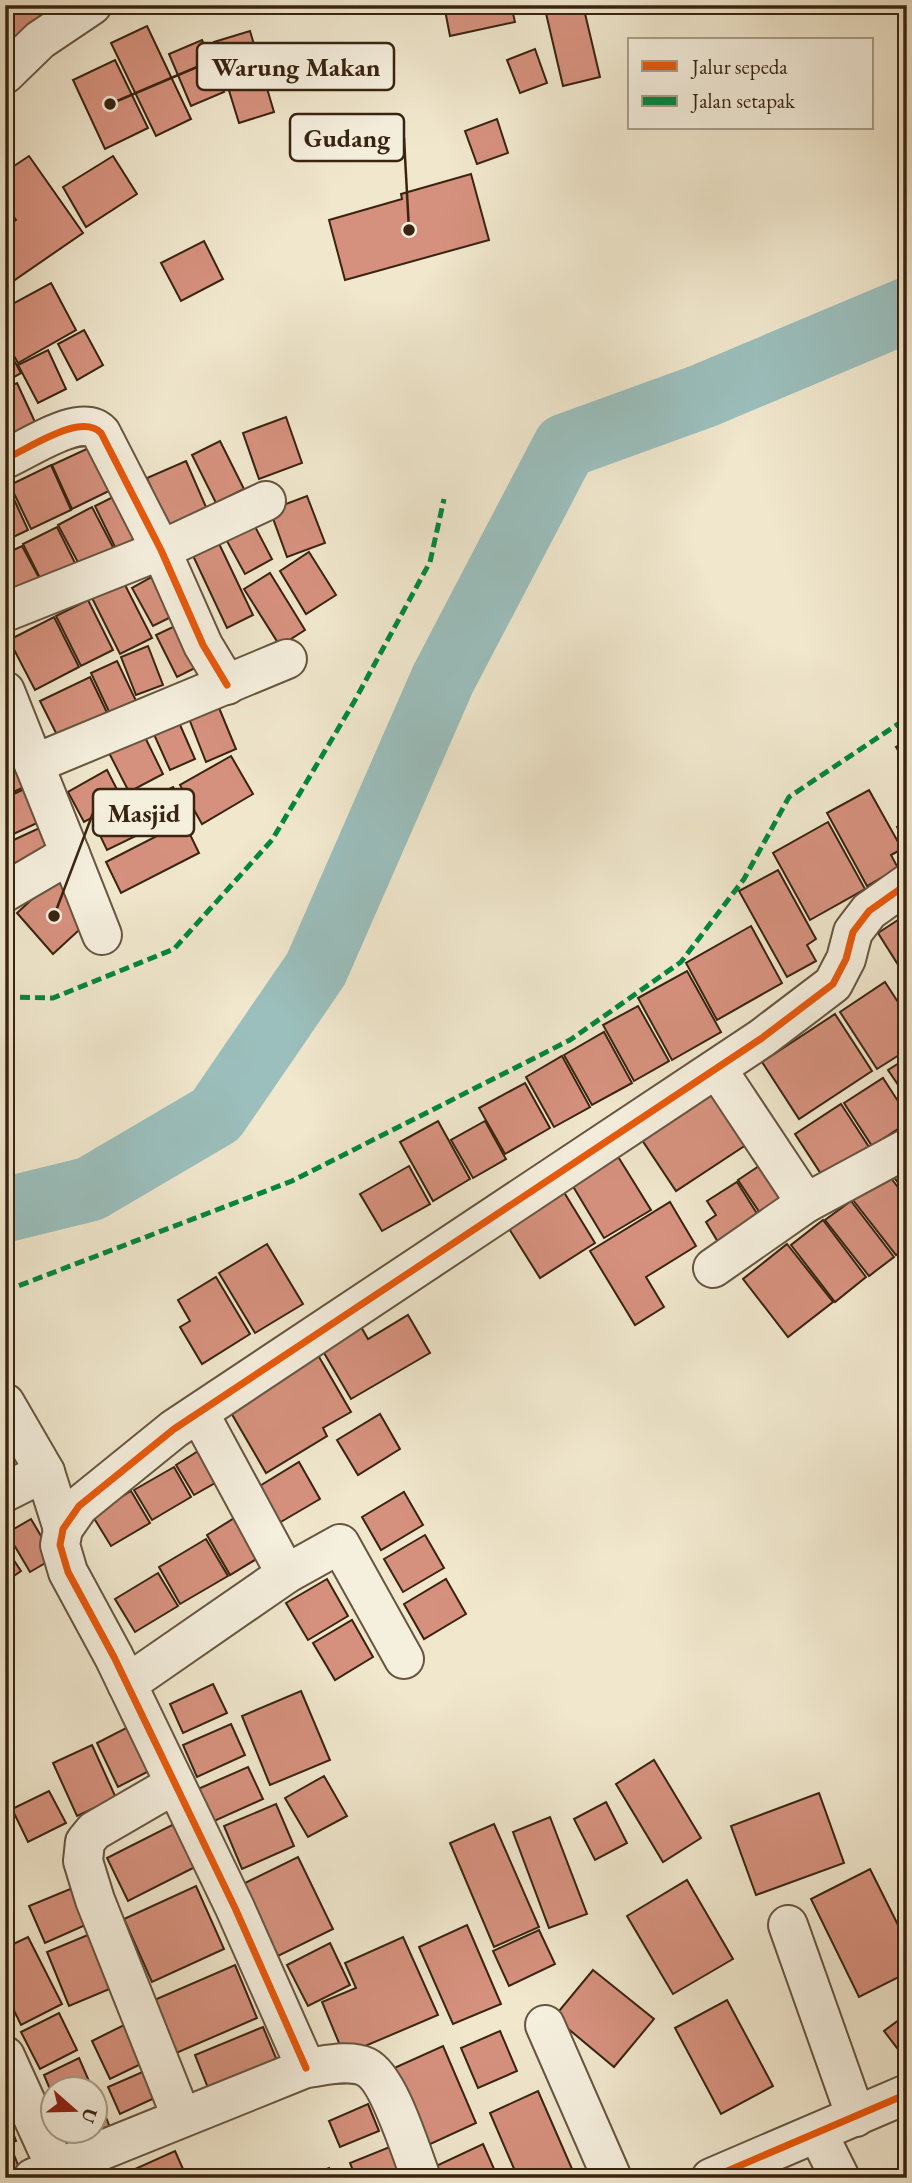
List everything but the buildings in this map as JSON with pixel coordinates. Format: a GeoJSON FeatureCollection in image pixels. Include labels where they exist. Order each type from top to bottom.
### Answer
{"type":"FeatureCollection","features":[{"type":"Feature","properties":{"kind":"street"},"geometry":{"type":"LineString","coordinates":[[5,74],[40,40],[92,5]]}},
{"type":"Feature","properties":{"kind":"street"},"geometry":{"type":"LineString","coordinates":[[5,458],[78,424],[95,427],[102,433],[204,645],[227,685]]}},
{"type":"Feature","properties":{"kind":"street"},"geometry":{"type":"LineString","coordinates":[[5,612],[161,551],[266,501]]}},
{"type":"Feature","properties":{"kind":"street"},"geometry":{"type":"LineString","coordinates":[[34,764],[287,659]]}},
{"type":"Feature","properties":{"kind":"street"},"geometry":{"type":"LineString","coordinates":[[5,691],[102,935]]}},
{"type":"Feature","properties":{"kind":"street"},"geometry":{"type":"LineString","coordinates":[[5,892],[70,854]]}},
{"type":"Feature","properties":{"kind":"street"},"geometry":{"type":"LineString","coordinates":[[306,2068],[175,1784],[127,1684],[68,1572],[60,1545],[63,1529],[79,1506],[103,1485],[199,1413],[717,1069],[833,984],[846,959],[853,932],[869,911],[907,884]]}},
{"type":"Feature","properties":{"kind":"street"},"geometry":{"type":"LineString","coordinates":[[717,1069],[806,1203]]}},
{"type":"Feature","properties":{"kind":"street"},"geometry":{"type":"LineString","coordinates":[[713,1268],[806,1203],[906,1149]]}},
{"type":"Feature","properties":{"kind":"street"},"geometry":{"type":"LineString","coordinates":[[5,1403],[45,1472],[63,1529]]}},
{"type":"Feature","properties":{"kind":"street"},"geometry":{"type":"LineString","coordinates":[[199,1413],[286,1574]]}},
{"type":"Feature","properties":{"kind":"street"},"geometry":{"type":"LineString","coordinates":[[5,1492],[45,1472]]}},
{"type":"Feature","properties":{"kind":"street"},"geometry":{"type":"LineString","coordinates":[[127,1684],[286,1574],[340,1544],[404,1659]]}},
{"type":"Feature","properties":{"kind":"street"},"geometry":{"type":"LineString","coordinates":[[175,1784],[94,1831],[85,1842],[83,1861],[95,1900],[181,2116]]}},
{"type":"Feature","properties":{"kind":"street"},"geometry":{"type":"LineString","coordinates":[[788,1925],[856,2116]]}},
{"type":"Feature","properties":{"kind":"street"},"geometry":{"type":"LineString","coordinates":[[545,2025],[612,2178]]}},
{"type":"Feature","properties":{"kind":"street"},"geometry":{"type":"LineString","coordinates":[[5,2056],[44,2172],[306,2068],[349,2063],[366,2067],[381,2078],[421,2178]]}},
{"type":"Feature","properties":{"kind":"street"},"geometry":{"type":"LineString","coordinates":[[728,2175],[907,2094]]}},
{"type":"Feature","properties":{"kind":"street"},"geometry":{"type":"LineString","coordinates":[[818,2134],[839,2178]]}},
{"type":"Feature","properties":{"kind":"waterway"},"geometry":{"type":"LineString","coordinates":[[5,1210],[90,1189],[216,1115],[316,969],[443,679],[565,446],[703,396],[907,310]]}},
{"type":"Feature","properties":{"kind":"marked path"},"geometry":{"type":"LineString","coordinates":[[5,997],[53,998],[174,949],[272,840],[354,702],[430,562],[444,499]]}},
{"type":"Feature","properties":{"kind":"marked path"},"geometry":{"type":"LineString","coordinates":[[5,1291],[292,1181],[570,1040],[681,962],[744,879],[789,797],[907,718]]}},
{"type":"Feature","properties":{"kind":"cycle path"},"geometry":{"type":"LineString","coordinates":[[5,459],[68,429],[92,428],[101,433],[161,550],[203,645],[227,685]]}},
{"type":"Feature","properties":{"kind":"cycle path"},"geometry":{"type":"LineString","coordinates":[[306,2068],[235,1908],[114,1657],[68,1572],[60,1545],[63,1529],[79,1506],[174,1429],[762,1038],[833,984],[846,959],[853,932],[869,911],[907,884]]}},
{"type":"Feature","properties":{"kind":"cycle path"},"geometry":{"type":"LineString","coordinates":[[711,2178],[907,2094]]}},
{"type":"Feature","properties":{"kind":"place","name":"Warung Makan"},"geometry":{"type":"Point","coordinates":[110,104]}},
{"type":"Feature","properties":{"kind":"place","name":"Gudang"},"geometry":{"type":"Point","coordinates":[409,230]}},
{"type":"Feature","properties":{"kind":"place","name":"Masjid"},"geometry":{"type":"Point","coordinates":[54,916]}}]}
